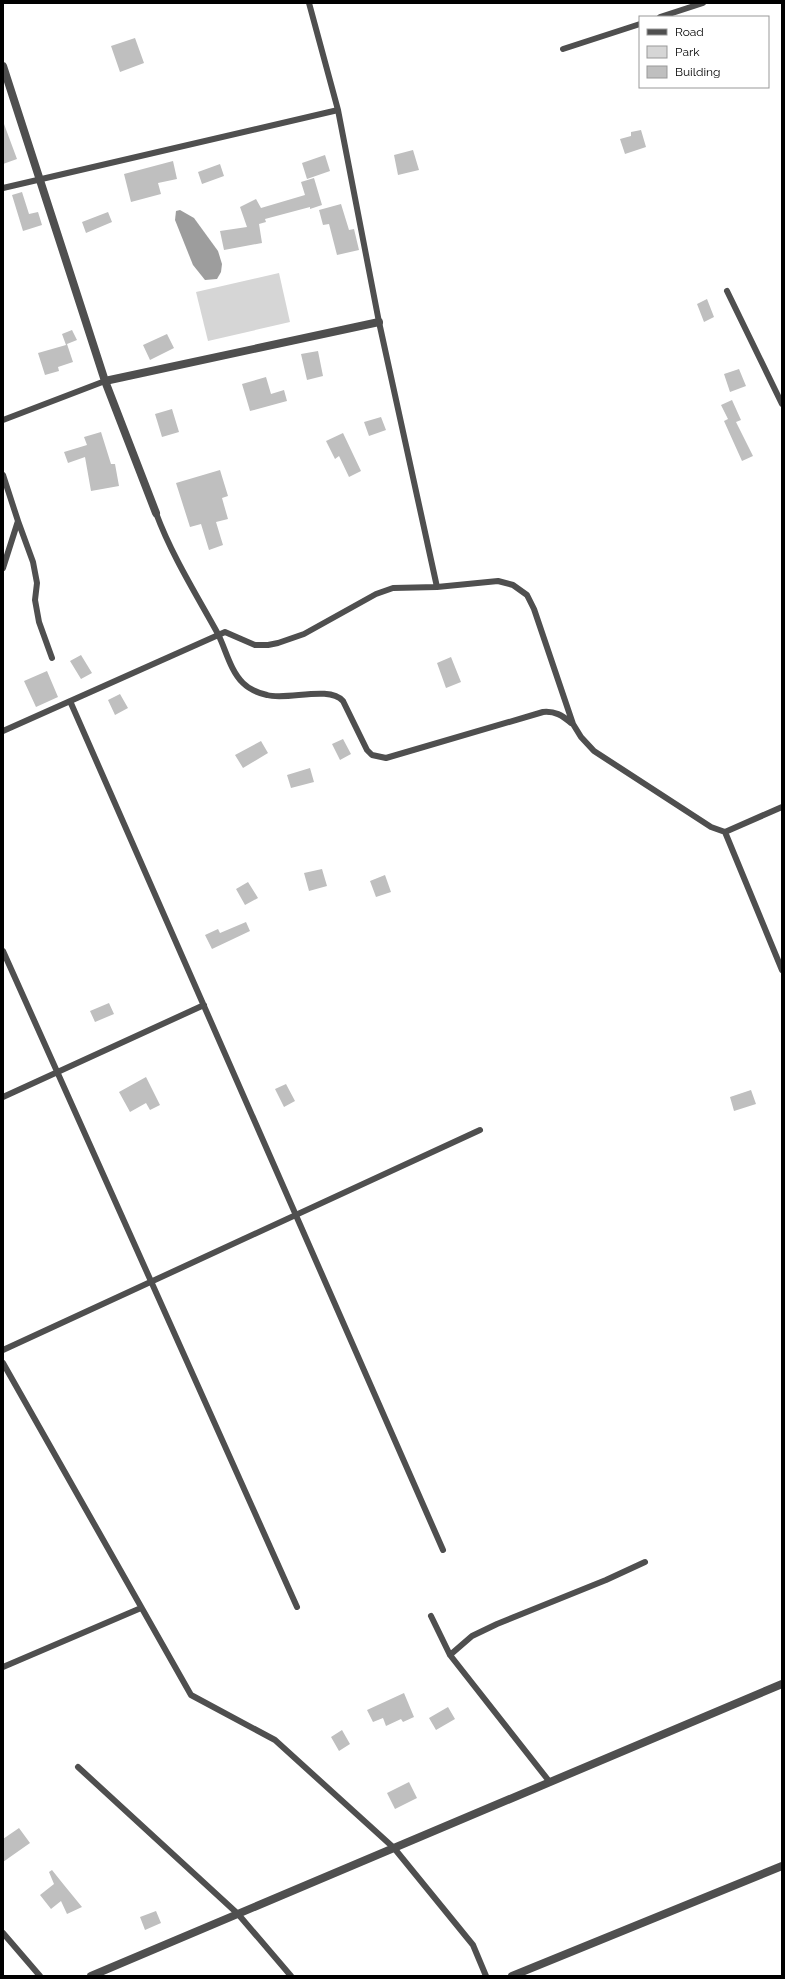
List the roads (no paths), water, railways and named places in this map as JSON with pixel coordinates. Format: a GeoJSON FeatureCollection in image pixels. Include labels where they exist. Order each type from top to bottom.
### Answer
{"type":"FeatureCollection","features":[{"type":"Feature","properties":{"kind":"street"},"geometry":{"type":"LineString","coordinates":[[3,66],[105,381],[156,513]]}},
{"type":"Feature","properties":{"kind":"street"},"geometry":{"type":"LineString","coordinates":[[105,381],[379,322]]}},
{"type":"Feature","properties":{"kind":"street"},"geometry":{"type":"LineString","coordinates":[[92,1976],[782,1684]]}},
{"type":"Feature","properties":{"kind":"street"},"geometry":{"type":"LineString","coordinates":[[512,1976],[782,1866]]}},
{"type":"Feature","properties":{"kind":"lane"},"geometry":{"type":"LineString","coordinates":[[309,3],[338,110],[379,322],[437,587]]}},
{"type":"Feature","properties":{"kind":"lane"},"geometry":{"type":"LineString","coordinates":[[663,16],[703,3]]}},
{"type":"Feature","properties":{"kind":"lane"},"geometry":{"type":"LineString","coordinates":[[563,49],[639,24]]}},
{"type":"Feature","properties":{"kind":"lane"},"geometry":{"type":"LineString","coordinates":[[3,188],[338,110]]}},
{"type":"Feature","properties":{"kind":"lane"},"geometry":{"type":"LineString","coordinates":[[727,291],[782,404]]}},
{"type":"Feature","properties":{"kind":"lane"},"geometry":{"type":"LineString","coordinates":[[3,420],[105,381]]}},
{"type":"Feature","properties":{"kind":"lane"},"geometry":{"type":"LineString","coordinates":[[3,475],[33,562],[37,583],[34,600],[39,622],[52,658]]}},
{"type":"Feature","properties":{"kind":"lane"},"geometry":{"type":"LineString","coordinates":[[156,513],[178,565],[218,635],[236,674],[254,691],[278,697],[324,694],[340,697],[344,701],[367,750],[372,756],[386,758],[542,712],[552,711],[562,715],[572,724],[581,737],[594,751],[711,827],[725,832],[782,808]]}},
{"type":"Feature","properties":{"kind":"lane"},"geometry":{"type":"LineString","coordinates":[[3,568],[18,521]]}},
{"type":"Feature","properties":{"kind":"lane"},"geometry":{"type":"LineString","coordinates":[[3,731],[225,632],[255,645],[268,645],[304,634],[376,594],[393,588],[437,587],[498,581],[513,585],[527,595],[534,609],[572,724]]}},
{"type":"Feature","properties":{"kind":"lane"},"geometry":{"type":"LineString","coordinates":[[70,701],[443,1550]]}},
{"type":"Feature","properties":{"kind":"lane"},"geometry":{"type":"LineString","coordinates":[[725,832],[782,970]]}},
{"type":"Feature","properties":{"kind":"lane"},"geometry":{"type":"LineString","coordinates":[[3,951],[297,1607]]}},
{"type":"Feature","properties":{"kind":"lane"},"geometry":{"type":"LineString","coordinates":[[3,1097],[204,1004]]}},
{"type":"Feature","properties":{"kind":"lane"},"geometry":{"type":"LineString","coordinates":[[3,1350],[480,1130]]}},
{"type":"Feature","properties":{"kind":"lane"},"geometry":{"type":"LineString","coordinates":[[3,1363],[140,1608],[191,1695],[275,1740],[394,1848],[473,1945],[486,1976]]}},
{"type":"Feature","properties":{"kind":"lane"},"geometry":{"type":"LineString","coordinates":[[450,1655],[472,1636],[497,1624],[606,1580],[645,1562]]}},
{"type":"Feature","properties":{"kind":"lane"},"geometry":{"type":"LineString","coordinates":[[3,1668],[140,1608]]}},
{"type":"Feature","properties":{"kind":"lane"},"geometry":{"type":"LineString","coordinates":[[431,1616],[450,1655],[550,1781]]}},
{"type":"Feature","properties":{"kind":"lane"},"geometry":{"type":"LineString","coordinates":[[78,1767],[238,1914],[291,1976]]}},
{"type":"Feature","properties":{"kind":"lane"},"geometry":{"type":"LineString","coordinates":[[3,1933],[40,1976]]}}]}
